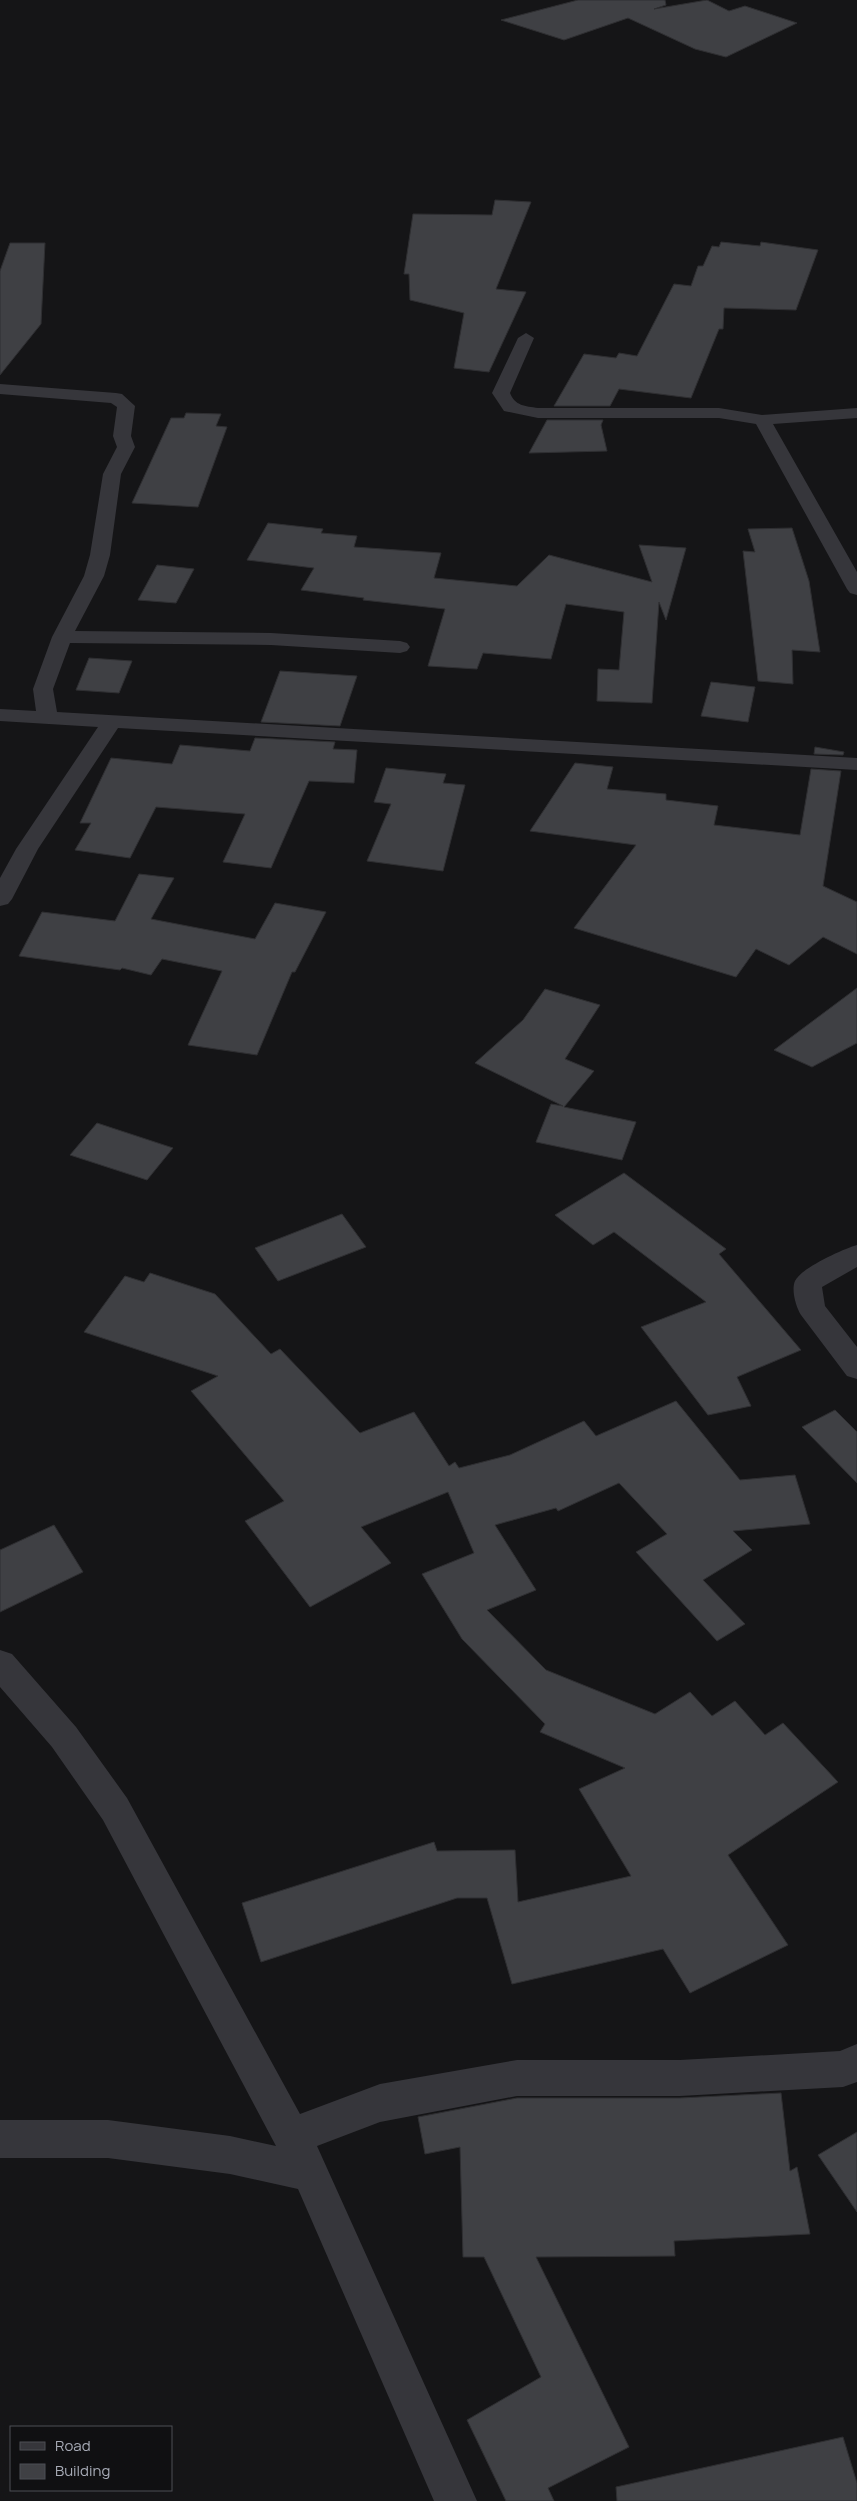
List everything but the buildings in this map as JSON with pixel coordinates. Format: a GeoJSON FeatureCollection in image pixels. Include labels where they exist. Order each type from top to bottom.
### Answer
{"type":"FeatureCollection","features":[{"type":"Feature","properties":{"kind":"street"},"geometry":{"type":"LineString","coordinates":[[526,338],[501,393],[503,401],[509,408],[538,413],[719,413],[762,420],[857,413]]}},
{"type":"Feature","properties":{"kind":"street"},"geometry":{"type":"LineString","coordinates":[[0,389],[116,398],[126,406],[122,436],[126,447],[112,474],[100,555],[94,576],[62,638],[43,689],[47,716]]}},
{"type":"Feature","properties":{"kind":"street"},"geometry":{"type":"LineString","coordinates":[[762,420],[857,589]]}},
{"type":"Feature","properties":{"kind":"street"},"geometry":{"type":"LineString","coordinates":[[62,638],[263,639],[400,648]]}},
{"type":"Feature","properties":{"kind":"street"},"geometry":{"type":"LineString","coordinates":[[0,715],[47,716],[857,764]]}},
{"type":"Feature","properties":{"kind":"street"},"geometry":{"type":"LineString","coordinates":[[0,899],[27,850],[112,720]]}},
{"type":"Feature","properties":{"kind":"street"},"geometry":{"type":"LineString","coordinates":[[857,1256],[835,1266],[808,1283],[811,1308],[857,1368]]}},
{"type":"Feature","properties":{"kind":"street"},"geometry":{"type":"LineString","coordinates":[[0,1664],[64,1738],[115,1809],[312,2173],[328,2217],[456,2501]]}},
{"type":"Feature","properties":{"kind":"street"},"geometry":{"type":"LineString","coordinates":[[293,2136],[380,2103],[518,2078],[680,2078],[843,2069],[857,2062]]}},
{"type":"Feature","properties":{"kind":"street"},"geometry":{"type":"LineString","coordinates":[[0,2139],[108,2139],[230,2155],[312,2173]]}}]}
